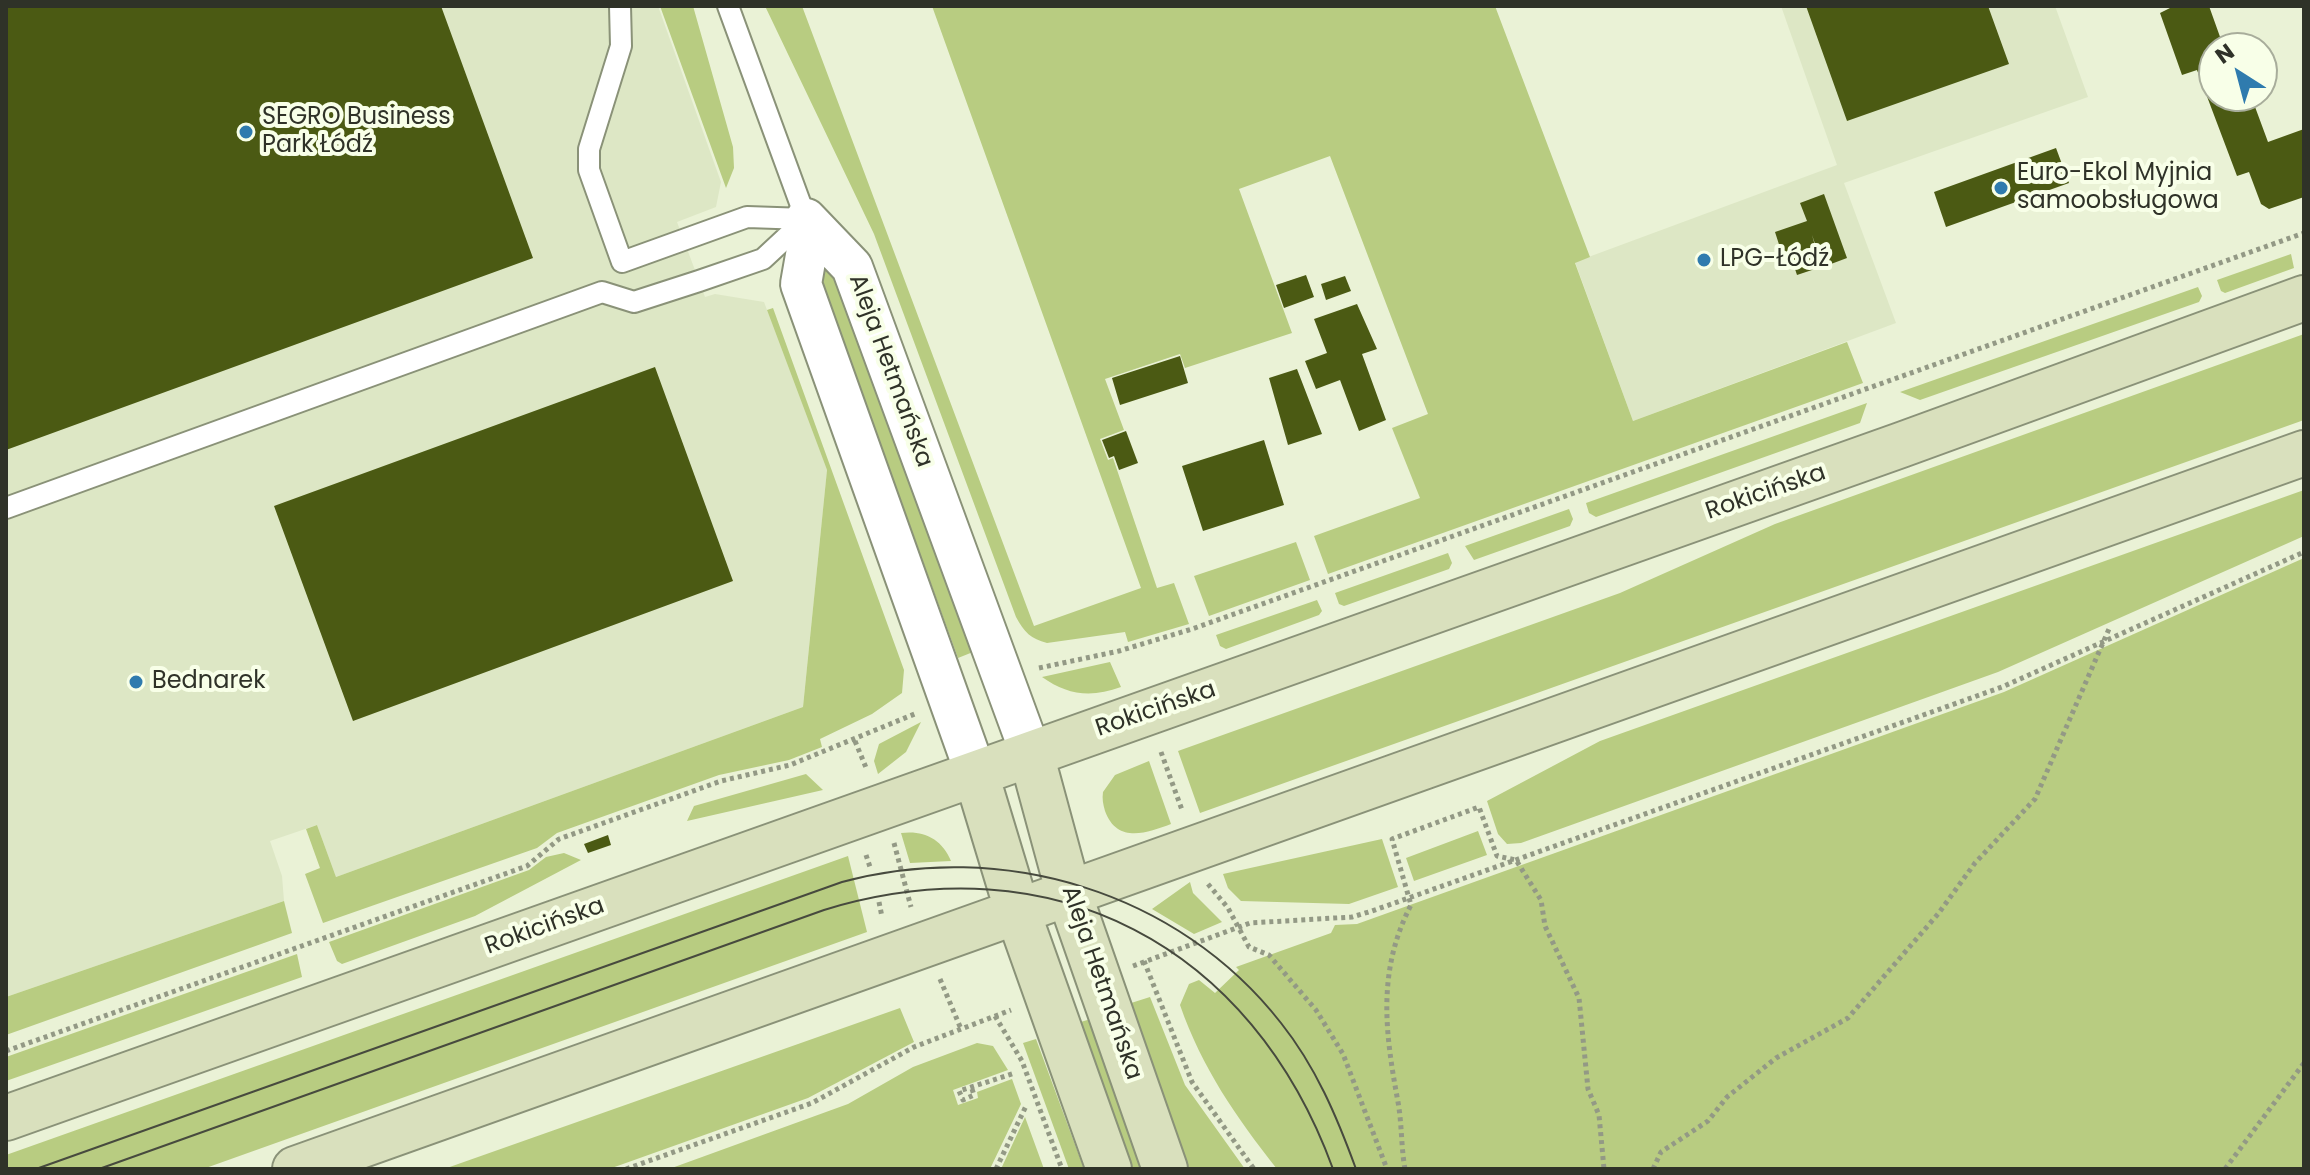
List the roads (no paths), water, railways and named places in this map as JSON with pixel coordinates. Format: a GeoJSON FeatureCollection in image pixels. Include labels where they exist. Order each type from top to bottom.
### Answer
{"type":"FeatureCollection","features":[{"type":"Feature","properties":{"kind":"main road","name":"Rokicińska"},"geometry":{"type":"LineString","coordinates":[[6,1118],[2304,298]]}},
{"type":"Feature","properties":{"kind":"main road"},"geometry":{"type":"LineString","coordinates":[[295,1169],[2304,453]]}},
{"type":"Feature","properties":{"kind":"main road","name":"Aleja Hetmańska"},"geometry":{"type":"LineString","coordinates":[[1031,754],[1069,894],[1165,1169]]}},
{"type":"Feature","properties":{"kind":"main road"},"geometry":{"type":"LineString","coordinates":[[976,774],[1018,913],[1109,1169]]}},
{"type":"Feature","properties":{"kind":"street","name":"Aleja Hetmańska"},"geometry":{"type":"LineString","coordinates":[[806,219],[852,267],[1031,754]]}},
{"type":"Feature","properties":{"kind":"street"},"geometry":{"type":"LineString","coordinates":[[806,219],[808,244],[801,284],[976,774]]}},
{"type":"Feature","properties":{"kind":"lane"},"geometry":{"type":"LineString","coordinates":[[620,6],[621,46],[589,149],[589,170],[622,262]]}},
{"type":"Feature","properties":{"kind":"lane"},"geometry":{"type":"LineString","coordinates":[[728,6],[806,219]]}},
{"type":"Feature","properties":{"kind":"lane"},"geometry":{"type":"LineString","coordinates":[[6,508],[602,292],[622,262],[747,217],[806,219]]}},
{"type":"Feature","properties":{"kind":"lane"},"geometry":{"type":"LineString","coordinates":[[602,292],[634,302],[737,268],[776,249],[806,219]]}},
{"type":"Feature","properties":{"kind":"tram line"},"geometry":{"type":"LineString","coordinates":[[36,1169],[842,882],[903,870],[964,867],[1024,873],[1083,887],[1139,909],[1191,939],[1239,977],[1281,1023],[1305,1057],[1324,1093],[1356,1169]]}},
{"type":"Feature","properties":{"kind":"tram line"},"geometry":{"type":"LineString","coordinates":[[99,1169],[824,910],[908,892],[989,890],[1064,902],[1134,930],[1197,971],[1252,1025],[1297,1091],[1333,1169]]}},
{"type":"Feature","properties":{"kind":"place","name":"SEGRO Business Park Łódź"},"geometry":{"type":"Point","coordinates":[246,132]}},
{"type":"Feature","properties":{"kind":"place","name":"Euro-Ekol Myjnia samoobsługowa"},"geometry":{"type":"Point","coordinates":[2001,188]}},
{"type":"Feature","properties":{"kind":"place","name":"LPG-Łódź"},"geometry":{"type":"Point","coordinates":[1704,260]}},
{"type":"Feature","properties":{"kind":"place","name":"Bednarek"},"geometry":{"type":"Point","coordinates":[136,682]}}]}
